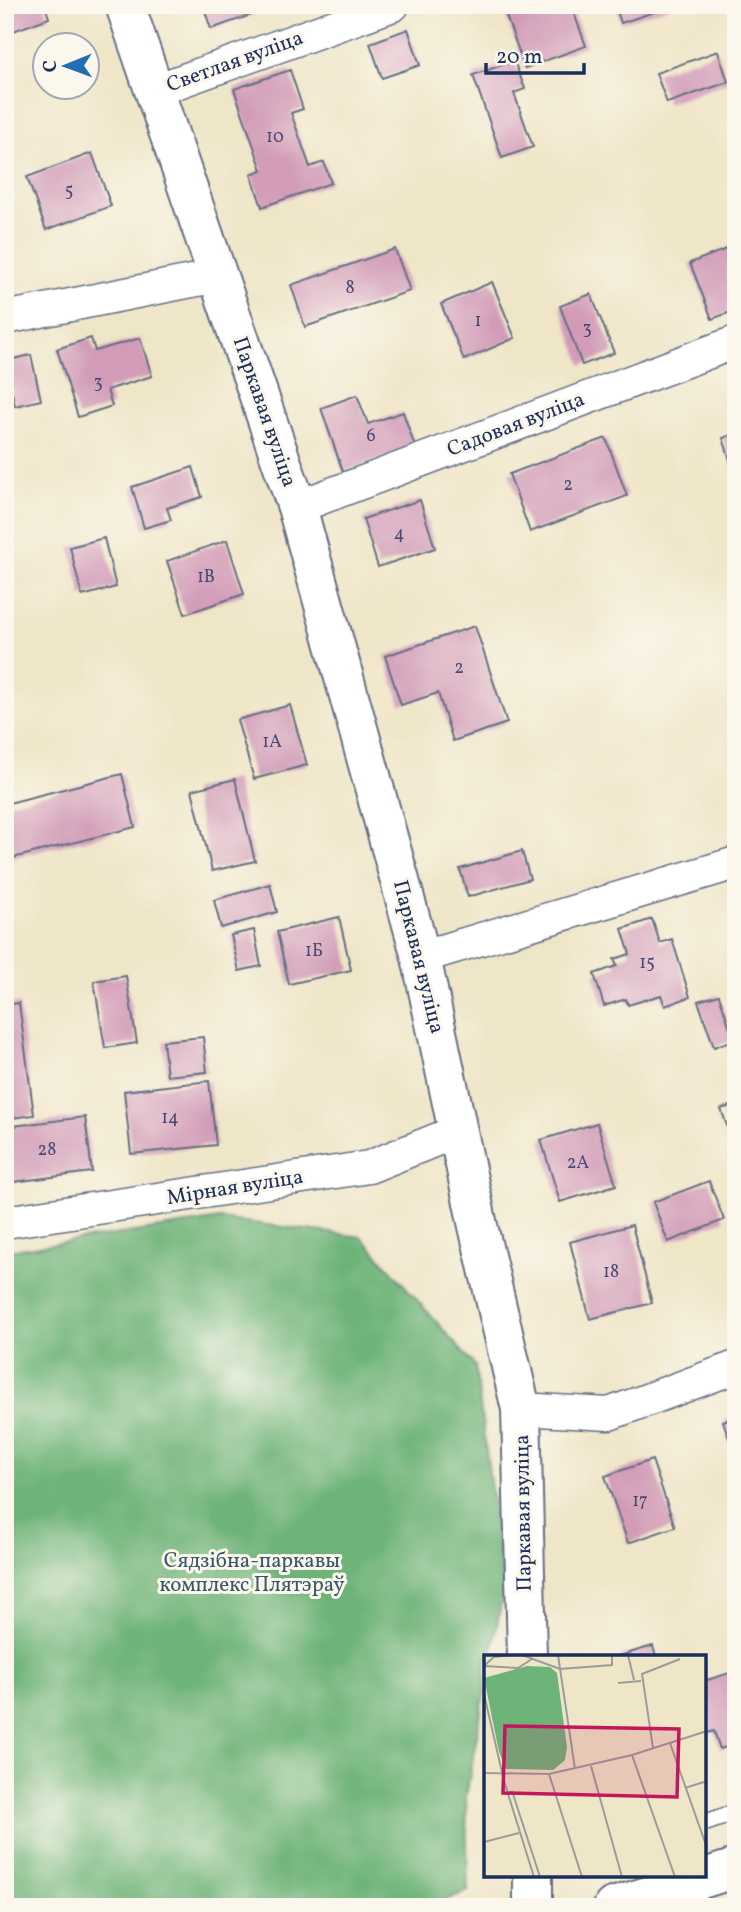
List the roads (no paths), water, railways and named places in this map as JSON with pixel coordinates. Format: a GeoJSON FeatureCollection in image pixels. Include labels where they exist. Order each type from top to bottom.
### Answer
{"type":"FeatureCollection","features":[{"type":"Feature","properties":{"kind":"street","name":"Паркавая вуліца"},"geometry":{"type":"LineString","coordinates":[[125,5],[297,507],[421,957],[521,1409],[527,1655]]}},
{"type":"Feature","properties":{"kind":"street","name":"Светлая вуліца"},"geometry":{"type":"LineString","coordinates":[[156,90],[393,5]]}},
{"type":"Feature","properties":{"kind":"street"},"geometry":{"type":"LineString","coordinates":[[5,318],[217,276]]}},
{"type":"Feature","properties":{"kind":"street","name":"Садовая вуліца"},"geometry":{"type":"LineString","coordinates":[[297,507],[736,342]]}},
{"type":"Feature","properties":{"kind":"street"},"geometry":{"type":"LineString","coordinates":[[421,957],[736,863]]}},
{"type":"Feature","properties":{"kind":"street","name":"Мірная вуліца"},"geometry":{"type":"LineString","coordinates":[[5,1222],[369,1167],[458,1130]]}},
{"type":"Feature","properties":{"kind":"street"},"geometry":{"type":"LineString","coordinates":[[521,1409],[609,1414],[736,1367]]}},
{"type":"Feature","properties":{"kind":"street"},"geometry":{"type":"LineString","coordinates":[[613,1907],[736,1868]]}},
{"type":"Feature","properties":{"kind":"street"},"geometry":{"type":"LineString","coordinates":[[533,1877],[533,1907]]}},
{"type":"Feature","properties":{"kind":"lane"},"geometry":{"type":"LineString","coordinates":[[708,1822],[736,1812]]}},
{"type":"Feature","properties":{"kind":"park label","name":"Сядзібна-паркавы комплекс Плятэраў"},"geometry":{"type":"Point","coordinates":[252,1573]}}]}
